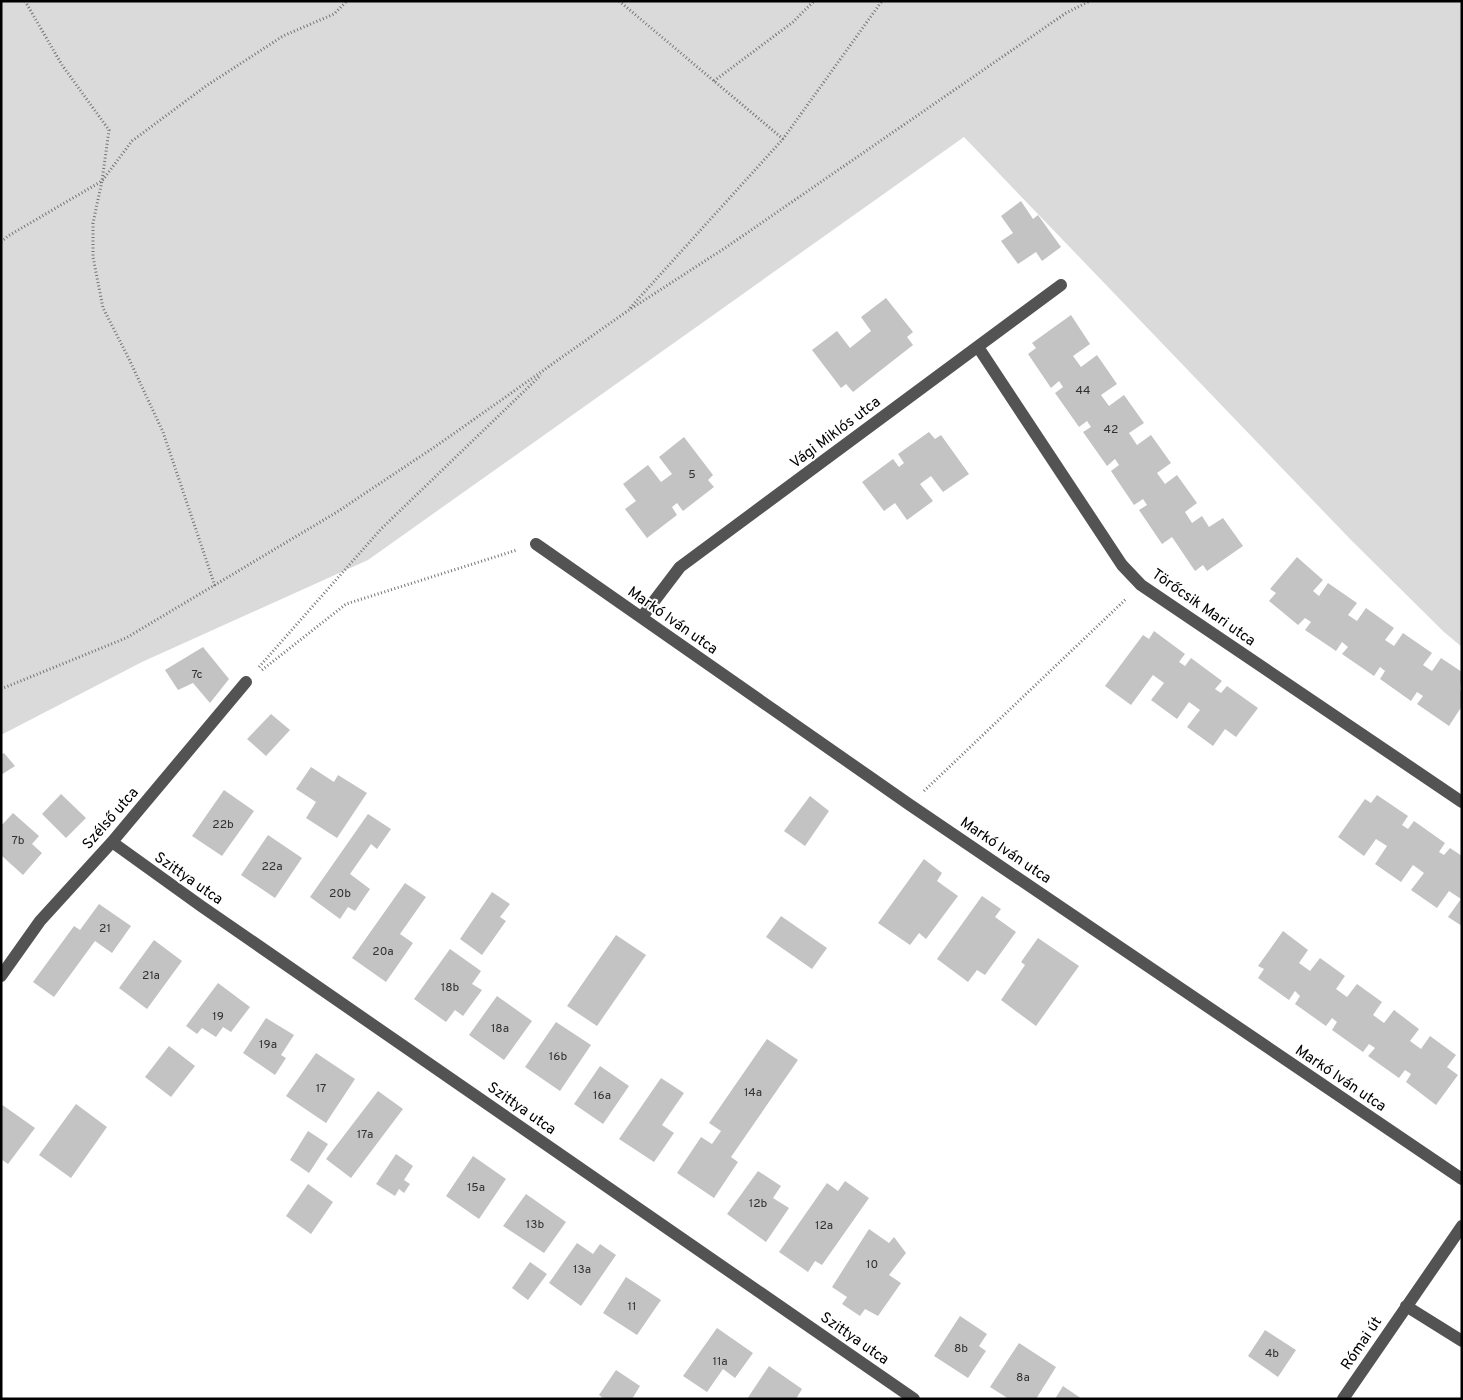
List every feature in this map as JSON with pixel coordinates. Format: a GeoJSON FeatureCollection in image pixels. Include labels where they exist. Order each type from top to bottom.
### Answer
{"type":"FeatureCollection","features":[{"type":"Feature","properties":{"kind":"street","name":"Vági Miklós utca"},"geometry":{"type":"LineString","coordinates":[[642,617],[680,567],[1061,285]]}},
{"type":"Feature","properties":{"kind":"street","name":"Törőcsik Mari utca"},"geometry":{"type":"LineString","coordinates":[[978,347],[1122,565],[1141,585],[1462,802]]}},
{"type":"Feature","properties":{"kind":"street","name":"Markó Iván utca"},"geometry":{"type":"LineString","coordinates":[[536,544],[910,805],[1462,1179]]}},
{"type":"Feature","properties":{"kind":"street","name":"Szélső utca"},"geometry":{"type":"LineString","coordinates":[[1,976],[40,921],[112,842],[246,682]]}},
{"type":"Feature","properties":{"kind":"street","name":"Szittya utca"},"geometry":{"type":"LineString","coordinates":[[112,842],[209,912],[914,1399]]}},
{"type":"Feature","properties":{"kind":"street","name":"Római út"},"geometry":{"type":"LineString","coordinates":[[1343,1399],[1462,1226]]}},
{"type":"Feature","properties":{"kind":"street"},"geometry":{"type":"LineString","coordinates":[[1406,1306],[1462,1341]]}},
{"type":"Feature","properties":{"kind":"path"},"geometry":{"type":"LineString","coordinates":[[25,1],[62,65],[108,130],[102,182],[93,223],[93,256],[103,308],[129,359],[162,432],[216,586]]}},
{"type":"Feature","properties":{"kind":"path"},"geometry":{"type":"LineString","coordinates":[[1,242],[8,236],[102,182],[132,141],[206,86],[283,36],[334,14],[348,1]]}},
{"type":"Feature","properties":{"kind":"path"},"geometry":{"type":"LineString","coordinates":[[619,1],[783,139]]}},
{"type":"Feature","properties":{"kind":"path"},"geometry":{"type":"LineString","coordinates":[[714,81],[792,22],[814,1]]}},
{"type":"Feature","properties":{"kind":"path"},"geometry":{"type":"LineString","coordinates":[[626,312],[783,139],[882,1]]}},
{"type":"Feature","properties":{"kind":"path"},"geometry":{"type":"LineString","coordinates":[[1,689],[126,638],[216,586],[345,507],[440,444],[626,312],[728,246],[1066,13],[1090,1]]}},
{"type":"Feature","properties":{"kind":"path"},"geometry":{"type":"LineString","coordinates":[[246,682],[381,529],[548,368]]}},
{"type":"Feature","properties":{"kind":"path"},"geometry":{"type":"LineString","coordinates":[[246,682],[346,604],[536,544]]}},
{"type":"Feature","properties":{"kind":"path"},"geometry":{"type":"LineString","coordinates":[[910,805],[1141,585]]}},
{"type":"Feature","properties":{"kind":"shaded area"},"geometry":{"type":"Polygon","coordinates":[[[1,1],[1462,1],[1462,647],[1444,632],[1351,540],[964,137],[368,560],[142,662],[1,735],[1,1]]]}},
{"type":"Feature","properties":{"kind":"building"},"geometry":{"type":"Polygon","coordinates":[[[1021,201],[1033,219],[1038,215],[1061,247],[1042,261],[1036,252],[1018,264],[1001,241],[1013,233],[1001,216],[1021,201]]]}},
{"type":"Feature","properties":{"kind":"building"},"geometry":{"type":"Polygon","coordinates":[[[886,298],[913,332],[907,337],[913,345],[853,392],[846,384],[841,388],[812,350],[837,331],[850,348],[871,331],[861,317],[886,298]]]}},
{"type":"Feature","properties":{"kind":"building"},"geometry":{"type":"Polygon","coordinates":[[[1071,315],[1090,344],[1073,356],[1081,367],[1097,355],[1117,384],[1101,395],[1109,406],[1124,395],[1144,423],[1129,433],[1137,445],[1151,435],[1171,463],[1157,473],[1165,484],[1177,475],[1197,503],[1185,512],[1192,523],[1202,516],[1209,527],[1223,518],[1243,546],[1207,571],[1203,565],[1195,571],[1172,537],[1162,544],[1139,510],[1147,505],[1143,499],[1134,505],[1111,471],[1119,465],[1115,459],[1107,466],[1083,432],[1091,427],[1087,421],[1079,427],[1055,393],[1063,387],[1059,381],[1051,388],[1028,354],[1036,348],[1032,343],[1071,315]]]}},
{"type":"Feature","properties":{"kind":"building"},"geometry":{"type":"Polygon","coordinates":[[[929,432],[935,439],[941,435],[969,474],[943,492],[931,476],[920,484],[933,501],[907,520],[895,503],[884,511],[862,482],[893,459],[899,467],[904,463],[898,454],[929,432]]]}},
{"type":"Feature","properties":{"kind":"building"},"geometry":{"type":"Polygon","coordinates":[[[684,437],[713,475],[708,480],[714,487],[683,511],[677,503],[672,507],[677,515],[647,538],[625,509],[636,501],[623,484],[648,465],[661,482],[672,474],[659,457],[684,437]]]}},
{"type":"Feature","properties":{"kind":"building"},"geometry":{"type":"Polygon","coordinates":[[[1297,557],[1323,580],[1313,591],[1319,596],[1328,583],[1357,603],[1348,615],[1357,621],[1366,608],[1394,628],[1385,640],[1394,646],[1403,633],[1432,653],[1423,665],[1432,671],[1441,658],[1462,672],[1460,690],[1462,691],[1462,706],[1449,726],[1417,704],[1423,696],[1417,692],[1411,701],[1380,679],[1385,671],[1380,667],[1374,676],[1342,654],[1348,647],[1342,642],[1336,651],[1305,630],[1311,622],[1305,618],[1298,625],[1269,601],[1276,593],[1270,589],[1297,557]]]}},
{"type":"Feature","properties":{"kind":"building"},"geometry":{"type":"Polygon","coordinates":[[[1154,631],[1185,654],[1179,662],[1185,666],[1191,658],[1222,681],[1215,689],[1221,693],[1227,686],[1258,708],[1236,737],[1225,729],[1213,746],[1187,727],[1200,710],[1189,702],[1177,719],[1151,700],[1164,683],[1153,675],[1131,705],[1105,686],[1143,635],[1149,639],[1154,631]]]}},
{"type":"Feature","properties":{"kind":"building"},"geometry":{"type":"Polygon","coordinates":[[[203,647],[229,679],[210,703],[193,683],[178,690],[165,670],[203,647]]]}},
{"type":"Feature","properties":{"kind":"building"},"geometry":{"type":"Polygon","coordinates":[[[271,714],[290,730],[266,756],[247,739],[271,714]]]}},
{"type":"Feature","properties":{"kind":"building"},"geometry":{"type":"Polygon","coordinates":[[[4,753],[15,766],[1,775],[1,755],[4,753]]]}},
{"type":"Feature","properties":{"kind":"building"},"geometry":{"type":"Polygon","coordinates":[[[311,767],[334,782],[338,775],[367,793],[337,838],[306,818],[316,802],[296,789],[311,767]]]}},
{"type":"Feature","properties":{"kind":"building"},"geometry":{"type":"Polygon","coordinates":[[[224,790],[254,811],[222,856],[192,836],[224,790]]]}},
{"type":"Feature","properties":{"kind":"building"},"geometry":{"type":"Polygon","coordinates":[[[61,794],[86,818],[66,838],[42,814],[61,794]]]}},
{"type":"Feature","properties":{"kind":"building"},"geometry":{"type":"Polygon","coordinates":[[[1377,795],[1408,816],[1402,825],[1408,829],[1414,821],[1445,843],[1439,852],[1444,855],[1450,848],[1462,856],[1462,926],[1448,917],[1461,899],[1449,891],[1437,908],[1411,890],[1424,873],[1413,865],[1401,882],[1375,864],[1387,846],[1376,839],[1364,856],[1338,837],[1365,799],[1371,803],[1377,795]]]}},
{"type":"Feature","properties":{"kind":"building"},"geometry":{"type":"Polygon","coordinates":[[[810,796],[829,811],[805,846],[784,831],[810,796]]]}},
{"type":"Feature","properties":{"kind":"building"},"geometry":{"type":"Polygon","coordinates":[[[13,813],[39,836],[32,844],[42,853],[23,875],[1,855],[1,826],[13,813]]]}},
{"type":"Feature","properties":{"kind":"building"},"geometry":{"type":"Polygon","coordinates":[[[368,814],[391,829],[377,849],[371,844],[350,874],[370,889],[355,911],[348,907],[340,919],[310,897],[368,814]]]}},
{"type":"Feature","properties":{"kind":"building"},"geometry":{"type":"Polygon","coordinates":[[[268,835],[302,858],[275,898],[241,875],[268,835]]]}},
{"type":"Feature","properties":{"kind":"building"},"geometry":{"type":"Polygon","coordinates":[[[924,859],[942,873],[937,881],[958,896],[926,939],[919,933],[910,945],[878,923],[924,859]]]}},
{"type":"Feature","properties":{"kind":"building"},"geometry":{"type":"Polygon","coordinates":[[[405,883],[426,897],[400,934],[413,943],[386,982],[352,958],[405,883]]]}},
{"type":"Feature","properties":{"kind":"building"},"geometry":{"type":"Polygon","coordinates":[[[492,892],[510,904],[500,917],[506,921],[482,955],[460,939],[492,892]]]}},
{"type":"Feature","properties":{"kind":"building"},"geometry":{"type":"Polygon","coordinates":[[[982,896],[1001,909],[995,917],[1016,932],[985,975],[977,970],[968,982],[937,959],[982,896]]]}},
{"type":"Feature","properties":{"kind":"building"},"geometry":{"type":"Polygon","coordinates":[[[99,904],[131,926],[112,953],[95,941],[54,997],[33,982],[74,926],[80,930],[99,904]]]}},
{"type":"Feature","properties":{"kind":"building"},"geometry":{"type":"Polygon","coordinates":[[[781,916],[827,948],[812,969],[766,937],[781,916]]]}},
{"type":"Feature","properties":{"kind":"building"},"geometry":{"type":"Polygon","coordinates":[[[1283,931],[1308,950],[1299,963],[1310,971],[1320,958],[1345,976],[1336,989],[1347,997],[1357,984],[1382,1002],[1373,1015],[1384,1023],[1394,1010],[1419,1029],[1410,1041],[1421,1049],[1430,1036],[1456,1055],[1447,1067],[1458,1075],[1436,1105],[1406,1082],[1411,1074],[1405,1070],[1399,1078],[1368,1056],[1375,1048],[1369,1044],[1363,1052],[1332,1030],[1337,1022],[1332,1018],[1326,1026],[1295,1004],[1300,996],[1295,991],[1289,1000],[1258,978],[1264,969],[1258,966],[1283,931]]]}},
{"type":"Feature","properties":{"kind":"building"},"geometry":{"type":"Polygon","coordinates":[[[616,935],[646,955],[597,1026],[567,1006],[616,935]]]}},
{"type":"Feature","properties":{"kind":"building"},"geometry":{"type":"Polygon","coordinates":[[[1038,938],[1079,966],[1036,1026],[1001,1000],[1025,965],[1021,962],[1038,938]]]}},
{"type":"Feature","properties":{"kind":"building"},"geometry":{"type":"Polygon","coordinates":[[[154,940],[182,961],[147,1009],[119,988],[154,940]]]}},
{"type":"Feature","properties":{"kind":"building"},"geometry":{"type":"Polygon","coordinates":[[[450,949],[481,971],[472,984],[482,990],[463,1016],[455,1010],[446,1022],[414,999],[450,949]]]}},
{"type":"Feature","properties":{"kind":"building"},"geometry":{"type":"Polygon","coordinates":[[[218,983],[250,1007],[231,1032],[223,1027],[216,1037],[202,1028],[197,1034],[186,1026],[218,983]]]}},
{"type":"Feature","properties":{"kind":"building"},"geometry":{"type":"Polygon","coordinates":[[[497,996],[532,1021],[504,1060],[469,1035],[497,996]]]}},
{"type":"Feature","properties":{"kind":"building"},"geometry":{"type":"Polygon","coordinates":[[[266,1018],[294,1035],[281,1055],[286,1058],[275,1075],[243,1053],[266,1018]]]}},
{"type":"Feature","properties":{"kind":"building"},"geometry":{"type":"Polygon","coordinates":[[[556,1022],[591,1045],[560,1091],[525,1067],[556,1022]]]}},
{"type":"Feature","properties":{"kind":"building"},"geometry":{"type":"Polygon","coordinates":[[[767,1039],[798,1060],[731,1157],[738,1162],[714,1198],[677,1173],[701,1137],[712,1144],[721,1131],[709,1123],[767,1039]]]}},
{"type":"Feature","properties":{"kind":"building"},"geometry":{"type":"Polygon","coordinates":[[[169,1046],[195,1066],[171,1097],[145,1077],[169,1046]]]}},
{"type":"Feature","properties":{"kind":"building"},"geometry":{"type":"Polygon","coordinates":[[[316,1053],[355,1079],[326,1123],[286,1096],[316,1053]]]}},
{"type":"Feature","properties":{"kind":"building"},"geometry":{"type":"Polygon","coordinates":[[[600,1066],[629,1086],[603,1124],[574,1104],[600,1066]]]}},
{"type":"Feature","properties":{"kind":"building"},"geometry":{"type":"Polygon","coordinates":[[[661,1078],[684,1093],[662,1125],[674,1133],[654,1162],[619,1139],[661,1078]]]}},
{"type":"Feature","properties":{"kind":"building"},"geometry":{"type":"Polygon","coordinates":[[[378,1091],[403,1109],[351,1178],[326,1159],[378,1091]]]}},
{"type":"Feature","properties":{"kind":"building"},"geometry":{"type":"Polygon","coordinates":[[[1,1104],[35,1128],[8,1164],[1,1159],[1,1104]]]}},
{"type":"Feature","properties":{"kind":"building"},"geometry":{"type":"Polygon","coordinates":[[[76,1104],[107,1127],[71,1178],[39,1155],[76,1104]]]}},
{"type":"Feature","properties":{"kind":"building"},"geometry":{"type":"Polygon","coordinates":[[[308,1131],[328,1144],[309,1173],[290,1160],[308,1131]]]}},
{"type":"Feature","properties":{"kind":"building"},"geometry":{"type":"Polygon","coordinates":[[[396,1154],[413,1166],[404,1180],[410,1184],[404,1193],[399,1189],[395,1196],[376,1184],[396,1154]]]}},
{"type":"Feature","properties":{"kind":"building"},"geometry":{"type":"Polygon","coordinates":[[[473,1156],[506,1179],[479,1219],[446,1196],[473,1156]]]}},
{"type":"Feature","properties":{"kind":"building"},"geometry":{"type":"Polygon","coordinates":[[[758,1171],[781,1186],[773,1198],[789,1208],[766,1242],[727,1214],[758,1171]]]}},
{"type":"Feature","properties":{"kind":"building"},"geometry":{"type":"Polygon","coordinates":[[[845,1181],[869,1198],[822,1265],[815,1261],[808,1272],[779,1252],[827,1183],[838,1191],[845,1181]]]}},
{"type":"Feature","properties":{"kind":"building"},"geometry":{"type":"Polygon","coordinates":[[[308,1184],[333,1202],[311,1234],[286,1216],[308,1184]]]}},
{"type":"Feature","properties":{"kind":"building"},"geometry":{"type":"Polygon","coordinates":[[[526,1194],[566,1222],[544,1253],[503,1226],[526,1194]]]}},
{"type":"Feature","properties":{"kind":"building"},"geometry":{"type":"Polygon","coordinates":[[[869,1229],[889,1243],[894,1237],[906,1253],[889,1275],[901,1283],[878,1316],[865,1309],[860,1316],[842,1304],[847,1297],[832,1287],[869,1229]]]}},
{"type":"Feature","properties":{"kind":"building"},"geometry":{"type":"Polygon","coordinates":[[[577,1243],[593,1254],[600,1244],[616,1255],[581,1306],[549,1283],[577,1243]]]}},
{"type":"Feature","properties":{"kind":"building"},"geometry":{"type":"Polygon","coordinates":[[[530,1262],[547,1274],[528,1300],[512,1288],[530,1262]]]}},
{"type":"Feature","properties":{"kind":"building"},"geometry":{"type":"Polygon","coordinates":[[[626,1277],[661,1300],[637,1335],[603,1313],[626,1277]]]}},
{"type":"Feature","properties":{"kind":"building"},"geometry":{"type":"Polygon","coordinates":[[[960,1316],[987,1334],[979,1346],[986,1351],[968,1378],[934,1356],[960,1316]]]}},
{"type":"Feature","properties":{"kind":"building"},"geometry":{"type":"Polygon","coordinates":[[[717,1328],[753,1353],[735,1378],[723,1369],[707,1392],[683,1376],[717,1328]]]}},
{"type":"Feature","properties":{"kind":"building"},"geometry":{"type":"Polygon","coordinates":[[[1265,1330],[1296,1350],[1278,1377],[1248,1356],[1265,1330]]]}},
{"type":"Feature","properties":{"kind":"building"},"geometry":{"type":"Polygon","coordinates":[[[1019,1343],[1056,1367],[1036,1399],[1009,1399],[990,1387],[1019,1343]]]}},
{"type":"Feature","properties":{"kind":"building"},"geometry":{"type":"Polygon","coordinates":[[[769,1366],[802,1389],[796,1399],[747,1399],[769,1366]]]}},
{"type":"Feature","properties":{"kind":"building"},"geometry":{"type":"Polygon","coordinates":[[[616,1370],[640,1386],[632,1399],[604,1399],[599,1395],[616,1370]]]}},
{"type":"Feature","properties":{"kind":"building"},"geometry":{"type":"Polygon","coordinates":[[[1063,1386],[1082,1399],[1055,1399],[1063,1386]]]}}]}
